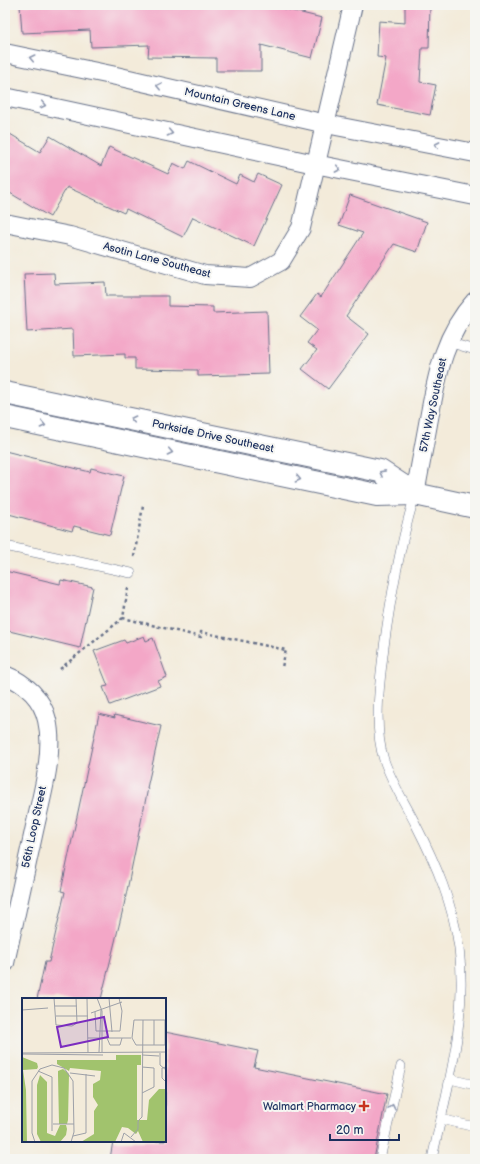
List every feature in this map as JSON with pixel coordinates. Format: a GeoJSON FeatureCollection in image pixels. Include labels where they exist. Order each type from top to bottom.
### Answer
{"type":"FeatureCollection","features":[{"type":"Feature","properties":{"kind":"street","name":"Asotin Lane Southeast"},"geometry":{"type":"LineString","coordinates":[[5,223],[70,236],[205,275],[250,278],[281,261],[301,228],[354,5]]}},
{"type":"Feature","properties":{"kind":"street","name":"Mountain Greens Lane"},"geometry":{"type":"LineString","coordinates":[[5,53],[116,76],[326,124],[475,153]]}},
{"type":"Feature","properties":{"kind":"street"},"geometry":{"type":"LineString","coordinates":[[5,97],[315,164],[475,196]]}},
{"type":"Feature","properties":{"kind":"street","name":"57th Way Southeast"},"geometry":{"type":"LineString","coordinates":[[415,494],[440,364],[448,342],[467,310],[475,301]]}},
{"type":"Feature","properties":{"kind":"street","name":"Parkside Drive Southeast"},"geometry":{"type":"LineString","coordinates":[[5,393],[380,471],[415,494]]}},
{"type":"Feature","properties":{"kind":"street","name":"Parkside Drive Southeast"},"geometry":{"type":"LineString","coordinates":[[5,417],[377,495],[415,494],[475,506]]}},
{"type":"Feature","properties":{"kind":"street","name":"56th Loop Street"},"geometry":{"type":"LineString","coordinates":[[5,675],[19,682],[33,693],[44,710],[48,720],[50,736],[49,751],[40,800],[5,963]]}},
{"type":"Feature","properties":{"kind":"lane"},"geometry":{"type":"LineString","coordinates":[[448,342],[475,350]]}},
{"type":"Feature","properties":{"kind":"lane"},"geometry":{"type":"LineString","coordinates":[[415,494],[405,529],[390,606],[380,678],[380,734],[384,759],[402,800],[434,862],[448,897],[459,948],[460,986],[458,1037],[432,1159]]}},
{"type":"Feature","properties":{"kind":"lane"},"geometry":{"type":"LineString","coordinates":[[5,546],[131,573]]}},
{"type":"Feature","properties":{"kind":"lane"},"geometry":{"type":"LineString","coordinates":[[380,1159],[400,1066]]}},
{"type":"Feature","properties":{"kind":"lane"},"geometry":{"type":"LineString","coordinates":[[450,1079],[475,1085]]}},
{"type":"Feature","properties":{"kind":"lane"},"geometry":{"type":"LineString","coordinates":[[441,1119],[475,1127]]}},
{"type":"Feature","properties":{"kind":"path"},"geometry":{"type":"LineString","coordinates":[[60,669],[123,618],[143,506]]}},
{"type":"Feature","properties":{"kind":"path"},"geometry":{"type":"LineString","coordinates":[[123,618],[201,637],[201,632],[286,650],[282,667]]}},
{"type":"Feature","properties":{"kind":"building"},"geometry":{"type":"Polygon","coordinates":[[[20,5],[269,5],[322,18],[312,58],[261,45],[261,71],[216,71],[216,58],[148,57],[149,45],[91,47],[90,30],[22,33],[20,5]]]}},
{"type":"Feature","properties":{"kind":"building"},"geometry":{"type":"Polygon","coordinates":[[[405,5],[430,5],[429,48],[422,48],[420,82],[436,85],[430,115],[377,105],[386,58],[377,57],[379,21],[405,23],[405,5]]]}},
{"type":"Feature","properties":{"kind":"building"},"geometry":{"type":"Polygon","coordinates":[[[5,131],[40,152],[50,136],[101,166],[109,147],[168,174],[173,163],[185,169],[189,161],[236,184],[240,175],[254,182],[258,174],[282,185],[254,246],[193,217],[183,237],[126,209],[124,213],[67,187],[50,217],[5,190],[5,131]]]}},
{"type":"Feature","properties":{"kind":"building"},"geometry":{"type":"Polygon","coordinates":[[[350,195],[427,222],[417,252],[394,244],[346,316],[369,334],[328,389],[302,369],[317,350],[307,343],[317,330],[300,317],[317,294],[321,297],[363,233],[339,225],[350,195]]]}},
{"type":"Feature","properties":{"kind":"building"},"geometry":{"type":"Polygon","coordinates":[[[54,273],[55,284],[105,282],[106,296],[168,296],[168,306],[213,307],[213,313],[267,311],[269,374],[198,376],[198,370],[135,369],[135,358],[125,358],[125,354],[74,356],[73,329],[27,332],[24,274],[54,273]]]}},
{"type":"Feature","properties":{"kind":"building"},"geometry":{"type":"Polygon","coordinates":[[[5,451],[90,472],[91,468],[124,476],[110,535],[74,526],[72,531],[5,513],[5,451]]]}},
{"type":"Feature","properties":{"kind":"building"},"geometry":{"type":"Polygon","coordinates":[[[5,571],[60,584],[61,580],[93,587],[80,648],[5,630],[5,571]]]}},
{"type":"Feature","properties":{"kind":"building"},"geometry":{"type":"Polygon","coordinates":[[[144,636],[146,641],[153,638],[167,677],[158,681],[160,686],[110,705],[103,687],[108,686],[94,651],[124,640],[126,643],[144,636]]]}},
{"type":"Feature","properties":{"kind":"building"},"geometry":{"type":"Polygon","coordinates":[[[99,714],[115,718],[114,715],[161,726],[124,905],[101,998],[37,998],[45,962],[49,962],[65,892],[61,891],[99,714]]]}},
{"type":"Feature","properties":{"kind":"building"},"geometry":{"type":"Polygon","coordinates":[[[166,1032],[258,1051],[254,1067],[387,1094],[374,1159],[110,1159],[113,1142],[166,1142],[166,1032]]]}},
{"type":"Feature","properties":{"kind":"place","name":"Walmart Pharmacy"},"geometry":{"type":"Point","coordinates":[364,1106]}}]}
